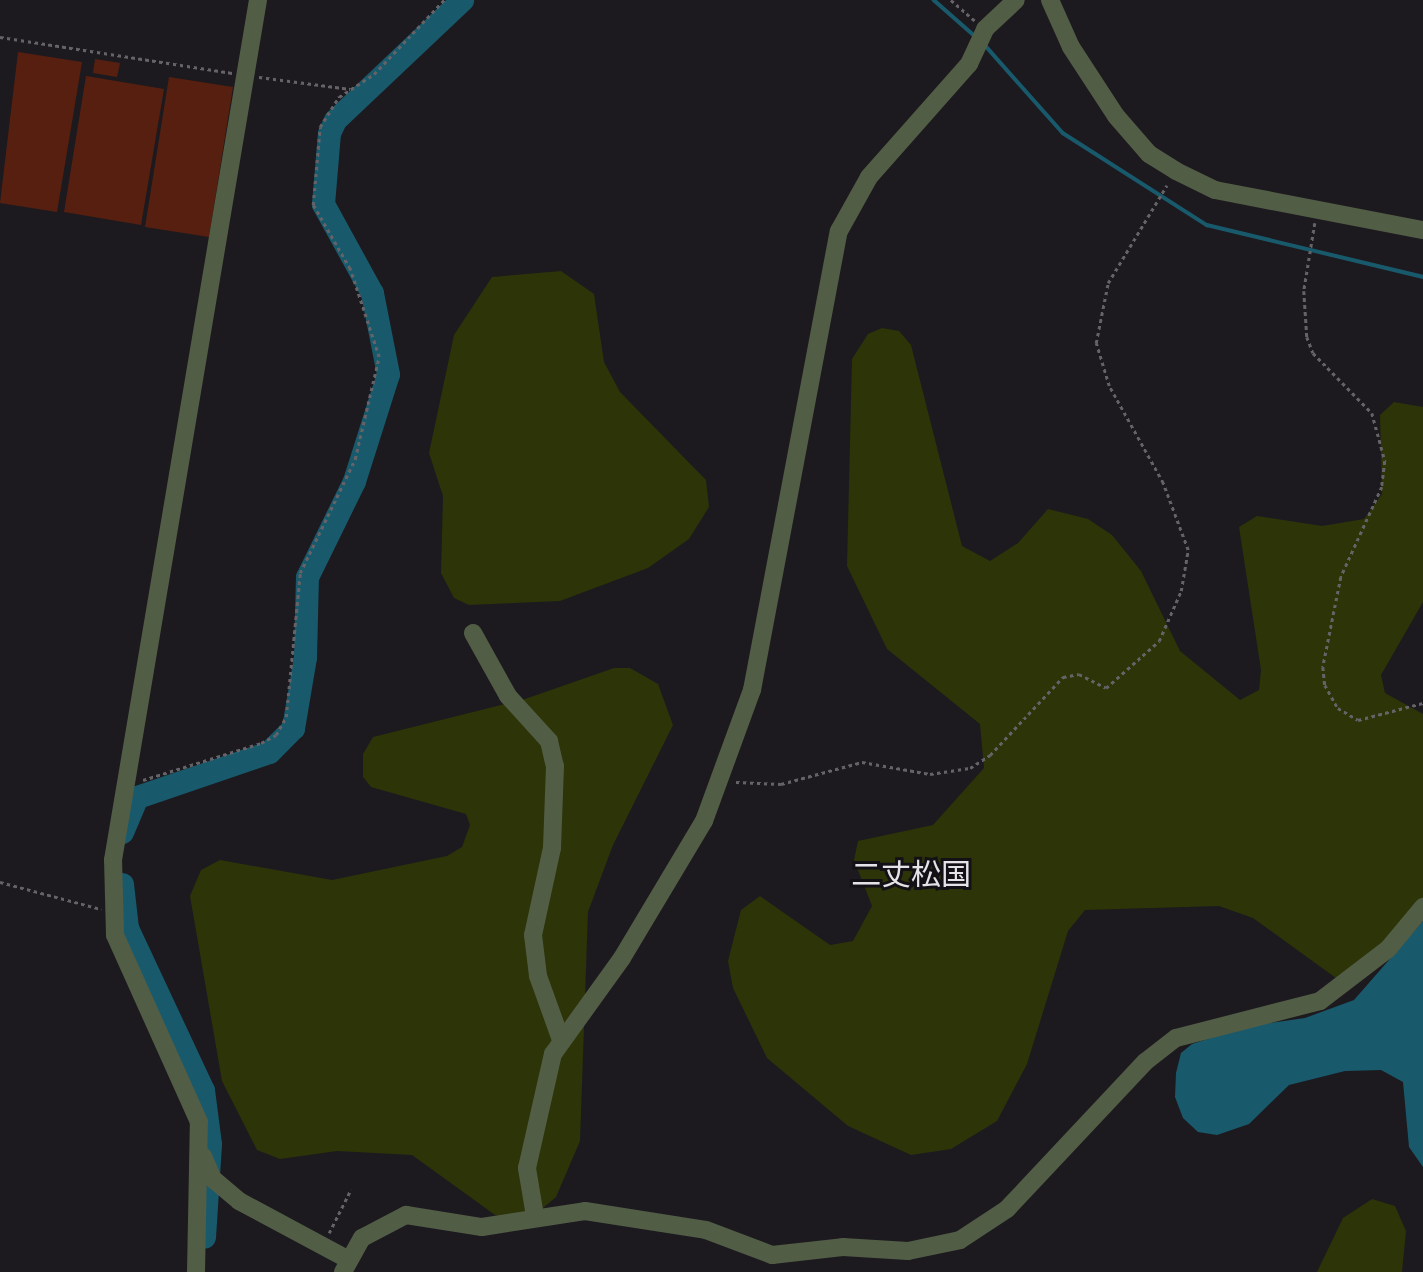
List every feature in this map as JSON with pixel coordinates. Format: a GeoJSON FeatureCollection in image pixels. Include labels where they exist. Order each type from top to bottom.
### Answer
{"type":"FeatureCollection","features":[{"type":"Feature","properties":{"kind":"street"},"geometry":{"type":"LineString","coordinates":[[196,1272],[200,1148],[187,1088],[115,935],[113,860],[128,790],[258,0]]}},
{"type":"Feature","properties":{"kind":"street"},"geometry":{"type":"LineString","coordinates":[[536,1216],[527,1168],[561,1037],[652,913],[722,780],[764,638],[839,231],[869,177],[969,64],[985,29],[1016,0]]}},
{"type":"Feature","properties":{"kind":"street"},"geometry":{"type":"LineString","coordinates":[[1050,0],[1071,47],[1116,116],[1149,154],[1176,172],[1215,190],[1320,207],[1423,230]]}},
{"type":"Feature","properties":{"kind":"street"},"geometry":{"type":"LineString","coordinates":[[473,633],[508,696],[549,741],[555,766],[552,848],[533,935],[538,976],[561,1037]]}},
{"type":"Feature","properties":{"kind":"street"},"geometry":{"type":"LineString","coordinates":[[200,1148],[222,1188],[322,1247],[345,1265],[362,1238],[406,1215],[482,1227],[536,1216],[585,1211],[691,1227],[772,1255],[843,1247],[908,1251],[960,1240],[1007,1209],[1145,1062],[1176,1038],[1320,1001],[1388,949],[1423,907]]}},
{"type":"Feature","properties":{"kind":"path"},"geometry":{"type":"LineString","coordinates":[[128,790],[147,777],[261,743],[276,735],[286,717],[300,573],[355,459],[379,358],[351,268],[313,205],[320,127],[350,89],[374,74],[444,0]]}},
{"type":"Feature","properties":{"kind":"path"},"geometry":{"type":"LineString","coordinates":[[951,0],[985,29]]}},
{"type":"Feature","properties":{"kind":"path"},"geometry":{"type":"LineString","coordinates":[[0,37],[350,89]]}},
{"type":"Feature","properties":{"kind":"path"},"geometry":{"type":"LineString","coordinates":[[722,780],[781,784],[834,767],[881,761],[948,774],[990,755],[1063,677],[1079,674],[1106,688],[1159,641],[1181,591],[1188,550],[1163,483],[1109,386],[1096,343],[1108,283],[1176,172]]}},
{"type":"Feature","properties":{"kind":"path"},"geometry":{"type":"LineString","coordinates":[[1320,207],[1304,291],[1307,337],[1313,353],[1372,413],[1385,461],[1382,487],[1341,577],[1323,667],[1325,685],[1338,708],[1358,720],[1423,703]]}},
{"type":"Feature","properties":{"kind":"path"},"geometry":{"type":"LineString","coordinates":[[0,882],[114,913]]}},
{"type":"Feature","properties":{"kind":"path"},"geometry":{"type":"LineString","coordinates":[[322,1247],[351,1189]]}},
{"type":"Feature","properties":{"kind":"green space"},"geometry":{"type":"Polygon","coordinates":[[[561,271],[594,294],[604,362],[620,392],[706,480],[709,507],[689,539],[648,568],[560,601],[469,605],[454,598],[441,573],[443,496],[429,453],[454,335],[492,277],[561,271]]]}},
{"type":"Feature","properties":{"kind":"green space"},"geometry":{"type":"Polygon","coordinates":[[[882,328],[899,331],[911,345],[962,546],[990,561],[1018,543],[1048,509],[1088,519],[1112,535],[1141,571],[1180,651],[1240,700],[1259,690],[1261,670],[1239,527],[1257,516],[1322,526],[1364,519],[1382,494],[1380,415],[1394,402],[1423,407],[1423,602],[1381,675],[1385,693],[1423,714],[1423,898],[1394,938],[1340,981],[1253,918],[1219,906],[1085,910],[1068,931],[1027,1064],[997,1121],[951,1149],[911,1155],[848,1126],[767,1058],[733,988],[728,961],[741,910],[760,896],[830,945],[853,941],[872,906],[854,860],[858,841],[933,825],[984,768],[980,724],[887,649],[847,566],[852,359],[868,334],[882,328]]]}},
{"type":"Feature","properties":{"kind":"green space"},"geometry":{"type":"Polygon","coordinates":[[[614,668],[630,668],[658,684],[673,725],[613,845],[588,912],[580,1141],[556,1197],[536,1214],[512,1219],[495,1215],[412,1155],[337,1151],[280,1159],[257,1150],[222,1081],[190,896],[201,870],[220,860],[332,880],[447,856],[462,847],[470,825],[466,814],[371,787],[363,777],[363,754],[373,737],[525,699],[614,668]]]}},
{"type":"Feature","properties":{"kind":"green space"},"geometry":{"type":"Polygon","coordinates":[[[1372,1199],[1395,1206],[1406,1231],[1402,1272],[1317,1272],[1343,1218],[1372,1199]]]}},
{"type":"Feature","properties":{"kind":"water"},"geometry":{"type":"Polygon","coordinates":[[[1423,921],[1423,1167],[1409,1147],[1403,1082],[1381,1070],[1345,1071],[1289,1085],[1249,1124],[1217,1135],[1198,1132],[1183,1118],[1175,1097],[1176,1073],[1181,1053],[1192,1044],[1248,1026],[1305,1018],[1354,1000],[1423,921]]]}},
{"type":"Feature","properties":{"kind":"building"},"geometry":{"type":"Polygon","coordinates":[[[18,52],[82,62],[57,212],[0,203],[18,52]]]}},
{"type":"Feature","properties":{"kind":"building"},"geometry":{"type":"Polygon","coordinates":[[[95,59],[120,63],[117,77],[93,73],[95,59]]]}},
{"type":"Feature","properties":{"kind":"building"},"geometry":{"type":"Polygon","coordinates":[[[86,76],[164,89],[141,225],[64,212],[86,76]]]}},
{"type":"Feature","properties":{"kind":"building"},"geometry":{"type":"Polygon","coordinates":[[[169,77],[233,87],[209,237],[145,227],[169,77]]]}},
{"type":"Feature","properties":{"kind":"waterway"},"geometry":{"type":"LineString","coordinates":[[122,832],[137,797],[269,752],[293,728],[305,657],[307,577],[354,481],[388,374],[372,293],[323,204],[329,133],[335,120],[462,0]]}},
{"type":"Feature","properties":{"kind":"waterway"},"geometry":{"type":"LineString","coordinates":[[934,0],[976,37]]}},
{"type":"Feature","properties":{"kind":"waterway"},"geometry":{"type":"LineString","coordinates":[[984,44],[1063,133],[1207,225],[1423,277]]}},
{"type":"Feature","properties":{"kind":"waterway"},"geometry":{"type":"LineString","coordinates":[[122,884],[127,928],[203,1090],[210,1144],[204,1237]]}},
{"type":"Feature","properties":{"kind":"district","name":"二丈松国"},"geometry":{"type":"Point","coordinates":[911,873]}}]}
